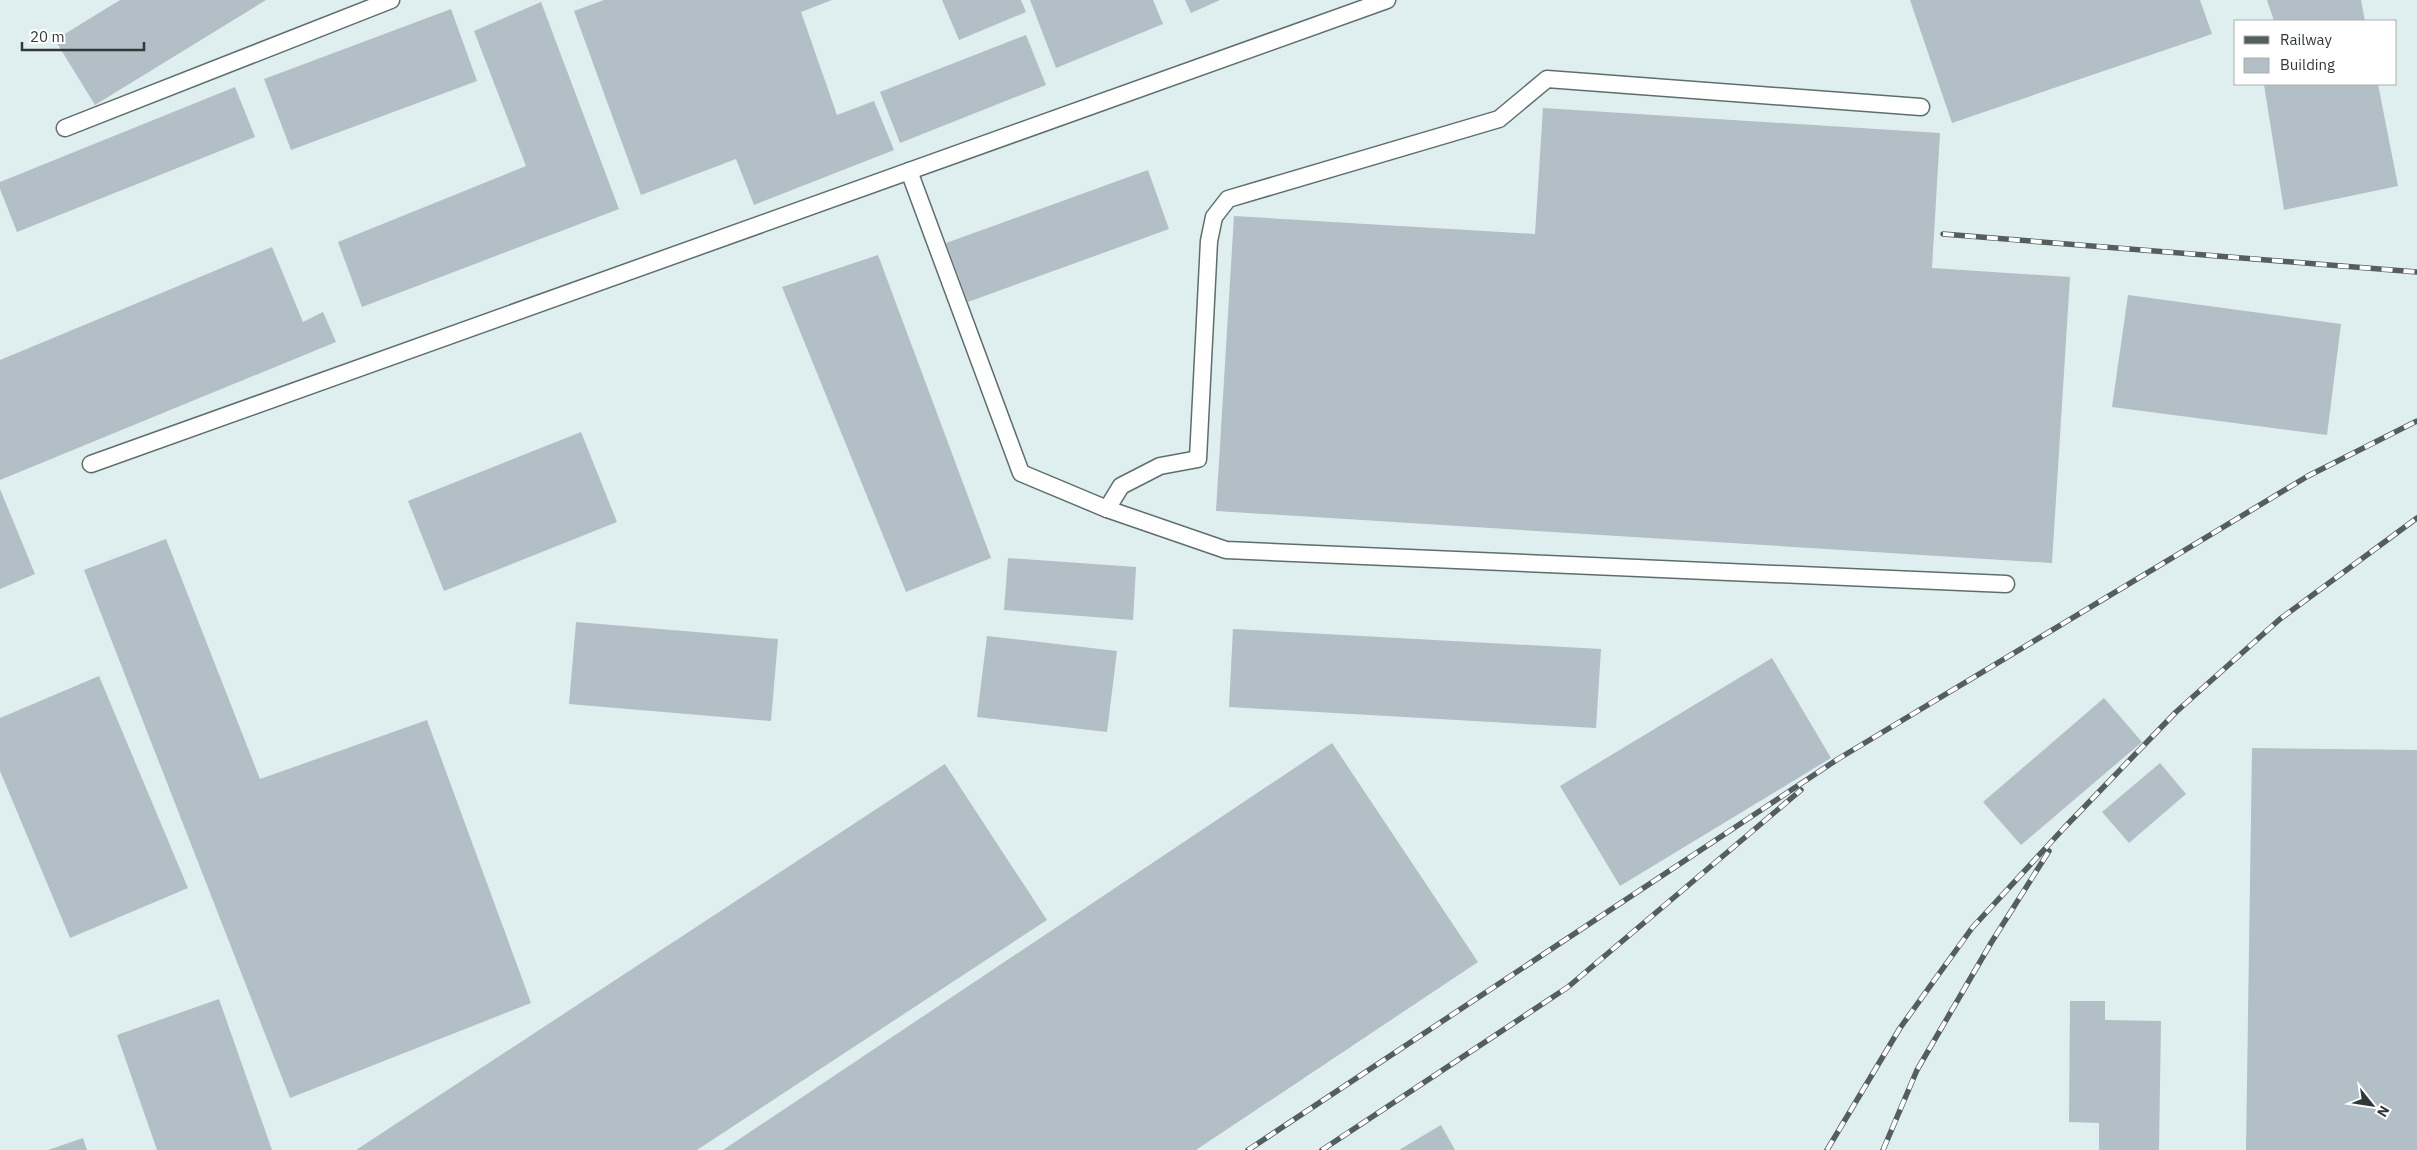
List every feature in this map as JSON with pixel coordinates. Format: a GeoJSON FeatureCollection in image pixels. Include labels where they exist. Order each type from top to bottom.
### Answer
{"type":"FeatureCollection","features":[{"type":"Feature","properties":{"kind":"lane"},"geometry":{"type":"LineString","coordinates":[[65,128],[391,0]]}},
{"type":"Feature","properties":{"kind":"lane"},"geometry":{"type":"LineString","coordinates":[[91,464],[1387,0]]}},
{"type":"Feature","properties":{"kind":"lane"},"geometry":{"type":"LineString","coordinates":[[1107,509],[1121,486],[1160,466],[1198,459],[1210,241],[1214,217],[1228,199],[1498,119],[1547,79],[1921,107]]}},
{"type":"Feature","properties":{"kind":"lane"},"geometry":{"type":"LineString","coordinates":[[909,171],[1021,474],[1107,509],[1226,550],[2006,584]]}},
{"type":"Feature","properties":{"kind":"building"},"geometry":{"type":"Polygon","coordinates":[[[120,0],[266,0],[95,105],[55,40],[120,0]]]}},
{"type":"Feature","properties":{"kind":"building"},"geometry":{"type":"Polygon","coordinates":[[[604,0],[832,0],[801,12],[837,115],[874,101],[894,150],[754,205],[736,159],[641,195],[574,11],[604,0]]]}},
{"type":"Feature","properties":{"kind":"building"},"geometry":{"type":"Polygon","coordinates":[[[942,0],[1021,0],[1026,12],[959,40],[942,0]]]}},
{"type":"Feature","properties":{"kind":"building"},"geometry":{"type":"Polygon","coordinates":[[[1030,0],[1153,0],[1163,24],[1056,68],[1030,0]]]}},
{"type":"Feature","properties":{"kind":"building"},"geometry":{"type":"Polygon","coordinates":[[[1185,0],[1220,0],[1191,13],[1185,0]]]}},
{"type":"Feature","properties":{"kind":"building"},"geometry":{"type":"Polygon","coordinates":[[[1910,0],[2200,0],[2212,34],[1952,123],[1910,0]]]}},
{"type":"Feature","properties":{"kind":"building"},"geometry":{"type":"Polygon","coordinates":[[[2267,0],[2361,0],[2365,20],[2274,20],[2267,0]]]}},
{"type":"Feature","properties":{"kind":"building"},"geometry":{"type":"Polygon","coordinates":[[[541,2],[619,209],[362,307],[338,242],[526,166],[474,31],[541,2]]]}},
{"type":"Feature","properties":{"kind":"building"},"geometry":{"type":"Polygon","coordinates":[[[451,9],[477,81],[291,150],[264,79],[451,9]]]}},
{"type":"Feature","properties":{"kind":"building"},"geometry":{"type":"Polygon","coordinates":[[[1026,35],[1046,85],[900,143],[880,92],[1026,35]]]}},
{"type":"Feature","properties":{"kind":"building"},"geometry":{"type":"Polygon","coordinates":[[[2264,85],[2378,85],[2398,186],[2284,210],[2264,85]]]}},
{"type":"Feature","properties":{"kind":"building"},"geometry":{"type":"Polygon","coordinates":[[[235,87],[255,137],[17,232],[0,189],[0,182],[235,87]]]}},
{"type":"Feature","properties":{"kind":"building"},"geometry":{"type":"Polygon","coordinates":[[[1543,108],[1940,133],[1932,268],[2070,277],[2052,563],[1216,511],[1234,216],[1535,234],[1543,108]]]}},
{"type":"Feature","properties":{"kind":"building"},"geometry":{"type":"Polygon","coordinates":[[[1148,170],[1169,229],[968,302],[946,243],[1148,170]]]}},
{"type":"Feature","properties":{"kind":"building"},"geometry":{"type":"Polygon","coordinates":[[[272,247],[303,322],[323,312],[336,342],[0,480],[0,360],[272,247]]]}},
{"type":"Feature","properties":{"kind":"building"},"geometry":{"type":"Polygon","coordinates":[[[878,255],[991,558],[906,592],[782,287],[878,255]]]}},
{"type":"Feature","properties":{"kind":"building"},"geometry":{"type":"Polygon","coordinates":[[[2128,295],[2341,324],[2327,435],[2112,407],[2128,295]]]}},
{"type":"Feature","properties":{"kind":"building"},"geometry":{"type":"Polygon","coordinates":[[[581,432],[617,522],[444,591],[408,501],[581,432]]]}},
{"type":"Feature","properties":{"kind":"building"},"geometry":{"type":"Polygon","coordinates":[[[0,489],[35,574],[0,589],[0,489]]]}},
{"type":"Feature","properties":{"kind":"building"},"geometry":{"type":"Polygon","coordinates":[[[166,539],[260,779],[427,720],[531,1003],[290,1098],[84,570],[166,539]]]}},
{"type":"Feature","properties":{"kind":"building"},"geometry":{"type":"Polygon","coordinates":[[[1008,558],[1136,567],[1133,620],[1004,610],[1008,558]]]}},
{"type":"Feature","properties":{"kind":"building"},"geometry":{"type":"Polygon","coordinates":[[[576,622],[778,639],[771,721],[569,704],[576,622]]]}},
{"type":"Feature","properties":{"kind":"building"},"geometry":{"type":"Polygon","coordinates":[[[1233,629],[1601,649],[1596,728],[1229,707],[1233,629]]]}},
{"type":"Feature","properties":{"kind":"building"},"geometry":{"type":"Polygon","coordinates":[[[987,636],[1117,651],[1107,732],[977,717],[987,636]]]}},
{"type":"Feature","properties":{"kind":"building"},"geometry":{"type":"Polygon","coordinates":[[[1772,658],[1831,758],[1620,886],[1560,786],[1772,658]]]}},
{"type":"Feature","properties":{"kind":"building"},"geometry":{"type":"Polygon","coordinates":[[[99,676],[188,888],[70,938],[0,771],[0,718],[99,676]]]}},
{"type":"Feature","properties":{"kind":"building"},"geometry":{"type":"Polygon","coordinates":[[[2104,698],[2142,742],[2021,845],[1983,802],[2104,698]]]}},
{"type":"Feature","properties":{"kind":"building"},"geometry":{"type":"Polygon","coordinates":[[[1332,743],[1478,962],[1196,1150],[723,1150],[1332,743]]]}},
{"type":"Feature","properties":{"kind":"building"},"geometry":{"type":"Polygon","coordinates":[[[2252,748],[2417,750],[2417,1150],[2246,1150],[2252,748]]]}},
{"type":"Feature","properties":{"kind":"building"},"geometry":{"type":"Polygon","coordinates":[[[2160,763],[2186,794],[2129,843],[2102,812],[2160,763]]]}},
{"type":"Feature","properties":{"kind":"building"},"geometry":{"type":"Polygon","coordinates":[[[945,764],[1047,920],[697,1150],[356,1150],[945,764]]]}},
{"type":"Feature","properties":{"kind":"building"},"geometry":{"type":"Polygon","coordinates":[[[219,999],[272,1150],[157,1150],[117,1035],[219,999]]]}},
{"type":"Feature","properties":{"kind":"building"},"geometry":{"type":"Polygon","coordinates":[[[2070,1001],[2105,1001],[2105,1020],[2161,1021],[2159,1150],[2099,1150],[2099,1123],[2069,1122],[2070,1001]]]}},
{"type":"Feature","properties":{"kind":"building"},"geometry":{"type":"Polygon","coordinates":[[[1441,1125],[1455,1150],[1399,1150],[1441,1125]]]}},
{"type":"Feature","properties":{"kind":"building"},"geometry":{"type":"Polygon","coordinates":[[[83,1138],[87,1150],[48,1150],[83,1138]]]}},
{"type":"Feature","properties":{"kind":"railway"},"geometry":{"type":"LineString","coordinates":[[1943,234],[2417,272]]}},
{"type":"Feature","properties":{"kind":"railway"},"geometry":{"type":"LineString","coordinates":[[1248,1150],[1838,759],[2308,476],[2417,421]]}},
{"type":"Feature","properties":{"kind":"railway"},"geometry":{"type":"LineString","coordinates":[[1827,1150],[1900,1028],[1972,928],[2064,828],[2176,712],[2280,619],[2417,518]]}},
{"type":"Feature","properties":{"kind":"railway"},"geometry":{"type":"LineString","coordinates":[[1322,1150],[1568,987],[1801,790]]}},
{"type":"Feature","properties":{"kind":"railway"},"geometry":{"type":"LineString","coordinates":[[1883,1150],[1917,1070],[1991,943],[2049,851]]}}]}
